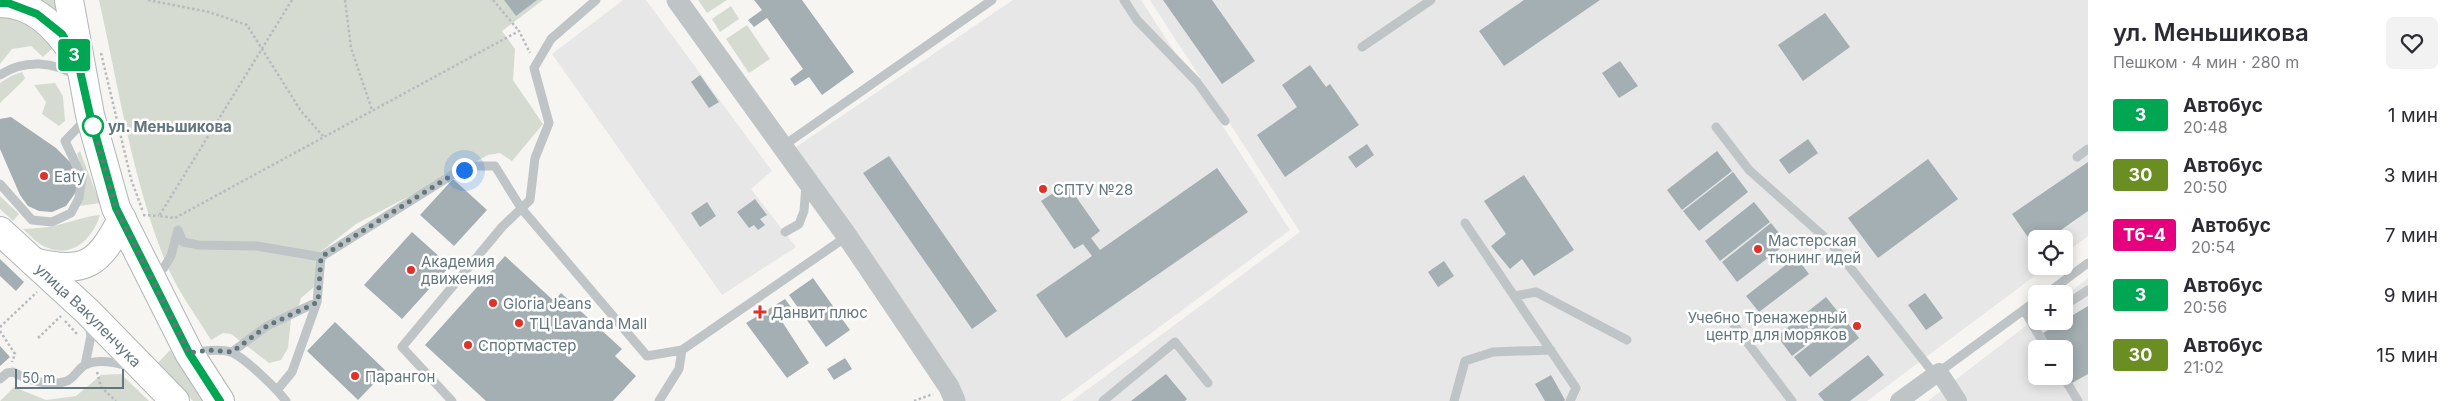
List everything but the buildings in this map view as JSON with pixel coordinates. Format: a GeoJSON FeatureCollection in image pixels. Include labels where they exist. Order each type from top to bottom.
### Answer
{"type":"FeatureCollection","features":[{"type":"Feature","properties":{"kind":"main road"},"geometry":{"type":"LineString","coordinates":[[68,0],[87,63],[90,115],[116,208],[134,221],[189,353],[220,401]]}},
{"type":"Feature","properties":{"kind":"main road"},"geometry":{"type":"LineString","coordinates":[[0,3],[8,3],[37,14],[62,34],[87,63]]}},
{"type":"Feature","properties":{"kind":"main road"},"geometry":{"type":"LineString","coordinates":[[34,262],[57,268],[81,265],[99,256],[134,221]]}},
{"type":"Feature","properties":{"kind":"main road","name":"улица Вакуленчука"},"geometry":{"type":"LineString","coordinates":[[0,231],[34,262],[74,314],[146,372],[175,401]]}},
{"type":"Feature","properties":{"kind":"street"},"geometry":{"type":"LineString","coordinates":[[677,0],[847,236],[949,387],[955,401]]}},
{"type":"Feature","properties":{"kind":"street"},"geometry":{"type":"LineString","coordinates":[[1899,401],[1937,373],[1958,401]]}},
{"type":"Feature","properties":{"kind":"lane"},"geometry":{"type":"LineString","coordinates":[[452,401],[402,347],[502,228],[530,200],[535,158],[549,123],[534,68],[551,40],[596,0]]}},
{"type":"Feature","properties":{"kind":"lane"},"geometry":{"type":"LineString","coordinates":[[783,146],[992,0]]}},
{"type":"Feature","properties":{"kind":"lane"},"geometry":{"type":"LineString","coordinates":[[1124,0],[1138,20],[1197,82],[1225,121]]}},
{"type":"Feature","properties":{"kind":"lane"},"geometry":{"type":"LineString","coordinates":[[1362,47],[1432,0]]}},
{"type":"Feature","properties":{"kind":"lane"},"geometry":{"type":"LineString","coordinates":[[0,75],[9,69],[29,63],[68,70],[87,63]]}},
{"type":"Feature","properties":{"kind":"lane"},"geometry":{"type":"LineString","coordinates":[[0,184],[32,220],[52,222],[71,213],[80,198],[82,178],[65,141],[90,115]]}},
{"type":"Feature","properties":{"kind":"lane"},"geometry":{"type":"LineString","coordinates":[[1716,127],[1748,170],[1830,242],[1937,373],[2028,307]]}},
{"type":"Feature","properties":{"kind":"lane"},"geometry":{"type":"LineString","coordinates":[[2077,157],[2088,149]]}},
{"type":"Feature","properties":{"kind":"lane"},"geometry":{"type":"LineString","coordinates":[[163,269],[171,256],[178,230],[183,242],[199,245],[257,246],[321,257],[452,175],[476,166],[494,166],[522,208],[647,356],[682,350],[847,236]]}},
{"type":"Feature","properties":{"kind":"lane"},"geometry":{"type":"LineString","coordinates":[[784,232],[799,224],[804,211],[806,178]]}},
{"type":"Feature","properties":{"kind":"lane"},"geometry":{"type":"LineString","coordinates":[[1465,222],[1576,388],[1570,401]]}},
{"type":"Feature","properties":{"kind":"lane"},"geometry":{"type":"LineString","coordinates":[[277,390],[292,372],[318,302],[321,257]]}},
{"type":"Feature","properties":{"kind":"lane"},"geometry":{"type":"LineString","coordinates":[[2058,285],[2088,263]]}},
{"type":"Feature","properties":{"kind":"lane"},"geometry":{"type":"LineString","coordinates":[[2073,300],[2088,290]]}},
{"type":"Feature","properties":{"kind":"lane"},"geometry":{"type":"LineString","coordinates":[[1515,296],[1536,292],[1628,340]]}},
{"type":"Feature","properties":{"kind":"lane"},"geometry":{"type":"LineString","coordinates":[[232,352],[267,326],[318,302]]}},
{"type":"Feature","properties":{"kind":"lane"},"geometry":{"type":"LineString","coordinates":[[2024,310],[2042,340]]}},
{"type":"Feature","properties":{"kind":"lane"},"geometry":{"type":"LineString","coordinates":[[74,314],[91,336],[90,364]]}},
{"type":"Feature","properties":{"kind":"lane"},"geometry":{"type":"LineString","coordinates":[[1728,317],[1792,401]]}},
{"type":"Feature","properties":{"kind":"lane"},"geometry":{"type":"LineString","coordinates":[[1103,401],[1176,342],[1208,383]]}},
{"type":"Feature","properties":{"kind":"lane"},"geometry":{"type":"LineString","coordinates":[[189,353],[209,350],[232,352],[277,390],[286,401]]}},
{"type":"Feature","properties":{"kind":"lane"},"geometry":{"type":"LineString","coordinates":[[659,401],[679,368],[682,350]]}},
{"type":"Feature","properties":{"kind":"lane"},"geometry":{"type":"LineString","coordinates":[[1454,401],[1465,361],[1493,352],[1551,350]]}},
{"type":"Feature","properties":{"kind":"lane"},"geometry":{"type":"LineString","coordinates":[[3,376],[13,372],[23,377],[46,383],[67,381],[90,364],[108,362],[146,372]]}},
{"type":"Feature","properties":{"kind":"lane"},"geometry":{"type":"LineString","coordinates":[[2068,385],[2078,401]]}},
{"type":"Feature","properties":{"kind":"path"},"geometry":{"type":"LineString","coordinates":[[148,0],[209,12],[247,25],[263,47],[301,111],[323,136]]}},
{"type":"Feature","properties":{"kind":"path"},"geometry":{"type":"LineString","coordinates":[[292,0],[159,216],[175,218],[519,31]]}},
{"type":"Feature","properties":{"kind":"path"},"geometry":{"type":"LineString","coordinates":[[345,0],[351,48],[372,110]]}},
{"type":"Feature","properties":{"kind":"path"},"geometry":{"type":"LineString","coordinates":[[493,0],[519,31],[531,54]]}},
{"type":"Feature","properties":{"kind":"path"},"geometry":{"type":"LineString","coordinates":[[87,63],[132,179],[134,221]]}},
{"type":"Feature","properties":{"kind":"path"},"geometry":{"type":"LineString","coordinates":[[3,376],[15,354],[0,329],[37,292]]}},
{"type":"Feature","properties":{"kind":"path"},"geometry":{"type":"LineString","coordinates":[[38,338],[74,314]]}},
{"type":"Feature","properties":{"kind":"path"},"geometry":{"type":"LineString","coordinates":[[90,364],[101,387],[116,401]]}},
{"type":"Feature","properties":{"kind":"shaded area"},"geometry":{"type":"Polygon","coordinates":[[[25,0],[58,0],[63,25],[25,0]]]}},
{"type":"Feature","properties":{"kind":"shaded area"},"geometry":{"type":"Polygon","coordinates":[[[99,0],[543,0],[502,31],[515,49],[513,80],[543,124],[512,161],[500,153],[488,155],[356,224],[319,253],[314,287],[301,298],[298,309],[291,319],[288,348],[281,360],[269,363],[231,334],[223,333],[211,340],[172,277],[156,236],[136,170],[99,0]]]}},
{"type":"Feature","properties":{"kind":"shaded area"},"geometry":{"type":"Polygon","coordinates":[[[623,0],[646,0],[772,171],[751,189],[796,247],[722,295],[552,54],[623,0]]]}},
{"type":"Feature","properties":{"kind":"shaded area"},"geometry":{"type":"Polygon","coordinates":[[[698,0],[727,0],[707,13],[698,0]]]}},
{"type":"Feature","properties":{"kind":"shaded area","name":"СПТУ №28"},"geometry":{"type":"Polygon","coordinates":[[[1013,0],[1141,0],[1290,230],[1060,401],[963,401],[796,147],[1013,0]]]}},
{"type":"Feature","properties":{"kind":"shaded area"},"geometry":{"type":"Polygon","coordinates":[[[1150,0],[2088,0],[2088,236],[2073,247],[2073,230],[2028,230],[2028,275],[2036,275],[1867,401],[1072,401],[1300,232],[1150,0]]]}},
{"type":"Feature","properties":{"kind":"shaded area"},"geometry":{"type":"Polygon","coordinates":[[[731,6],[739,19],[720,32],[712,19],[731,6]]]}},
{"type":"Feature","properties":{"kind":"shaded area"},"geometry":{"type":"Polygon","coordinates":[[[0,16],[22,23],[53,48],[43,57],[31,46],[12,49],[0,64],[0,16]]]}},
{"type":"Feature","properties":{"kind":"shaded area"},"geometry":{"type":"Polygon","coordinates":[[[747,25],[770,59],[749,73],[726,39],[747,25]]]}},
{"type":"Feature","properties":{"kind":"shaded area"},"geometry":{"type":"Polygon","coordinates":[[[22,72],[25,78],[23,81],[0,103],[0,83],[22,72]]]}},
{"type":"Feature","properties":{"kind":"shaded area"},"geometry":{"type":"Polygon","coordinates":[[[55,83],[63,96],[65,121],[59,126],[42,114],[46,102],[34,85],[55,83]]]}},
{"type":"Feature","properties":{"kind":"shaded area"},"geometry":{"type":"Polygon","coordinates":[[[80,151],[100,203],[79,206],[85,186],[77,154],[80,151]]]}},
{"type":"Feature","properties":{"kind":"shaded area"},"geometry":{"type":"Polygon","coordinates":[[[0,196],[19,214],[13,221],[0,209],[0,196]]]}},
{"type":"Feature","properties":{"kind":"shaded area"},"geometry":{"type":"Polygon","coordinates":[[[100,215],[87,238],[74,248],[66,250],[44,247],[23,229],[54,226],[100,215]]]}},
{"type":"Feature","properties":{"kind":"shaded area"},"geometry":{"type":"Polygon","coordinates":[[[2088,278],[2088,401],[1928,401],[2028,324],[2028,330],[2073,330],[2073,290],[2088,278]]]}},
{"type":"Feature","properties":{"kind":"shaded area"},"geometry":{"type":"Polygon","coordinates":[[[170,350],[205,401],[193,401],[157,364],[170,350]]]}},
{"type":"Feature","properties":{"kind":"shaded area"},"geometry":{"type":"Polygon","coordinates":[[[121,374],[149,401],[0,401],[14,387],[46,400],[76,396],[101,375],[121,374]]]}},
{"type":"Feature","properties":{"kind":"bus line","name":"3"},"geometry":{"type":"LineString","coordinates":[[0,3],[8,3],[37,14],[62,34],[78,62],[90,115],[116,208],[189,353],[220,401]]}},
{"type":"Feature","properties":{"kind":"place","name":"ул. Меньшикова"},"geometry":{"type":"Point","coordinates":[93,126]}},
{"type":"Feature","properties":{"kind":"place","name":"Eaty"},"geometry":{"type":"Point","coordinates":[44,176]}},
{"type":"Feature","properties":{"kind":"place","name":"СПТУ №28"},"geometry":{"type":"Point","coordinates":[1043,189]}},
{"type":"Feature","properties":{"kind":"place","name":"Мастерская тюнинг идей"},"geometry":{"type":"Point","coordinates":[1758,249]}},
{"type":"Feature","properties":{"kind":"place","name":"Академия движения"},"geometry":{"type":"Point","coordinates":[411,270]}},
{"type":"Feature","properties":{"kind":"place","name":"Gloria Jeans"},"geometry":{"type":"Point","coordinates":[493,303]}},
{"type":"Feature","properties":{"kind":"place","name":"Данвит плюс"},"geometry":{"type":"Point","coordinates":[760,312]}},
{"type":"Feature","properties":{"kind":"place","name":"ТЦ Lavanda Mall"},"geometry":{"type":"Point","coordinates":[519,323]}},
{"type":"Feature","properties":{"kind":"place","name":"Учебно Тренажерный центр для моряков"},"geometry":{"type":"Point","coordinates":[1857,326]}},
{"type":"Feature","properties":{"kind":"place","name":"Спортмастер"},"geometry":{"type":"Point","coordinates":[468,345]}},
{"type":"Feature","properties":{"kind":"place","name":"Парангон"},"geometry":{"type":"Point","coordinates":[355,376]}},
{"type":"Feature","properties":{"kind":"route"},"geometry":{"type":"LineString","coordinates":[[93,126],[116,208],[189,353],[209,350],[232,352],[267,326],[318,302],[321,257],[452,175],[464,170]]}}]}
